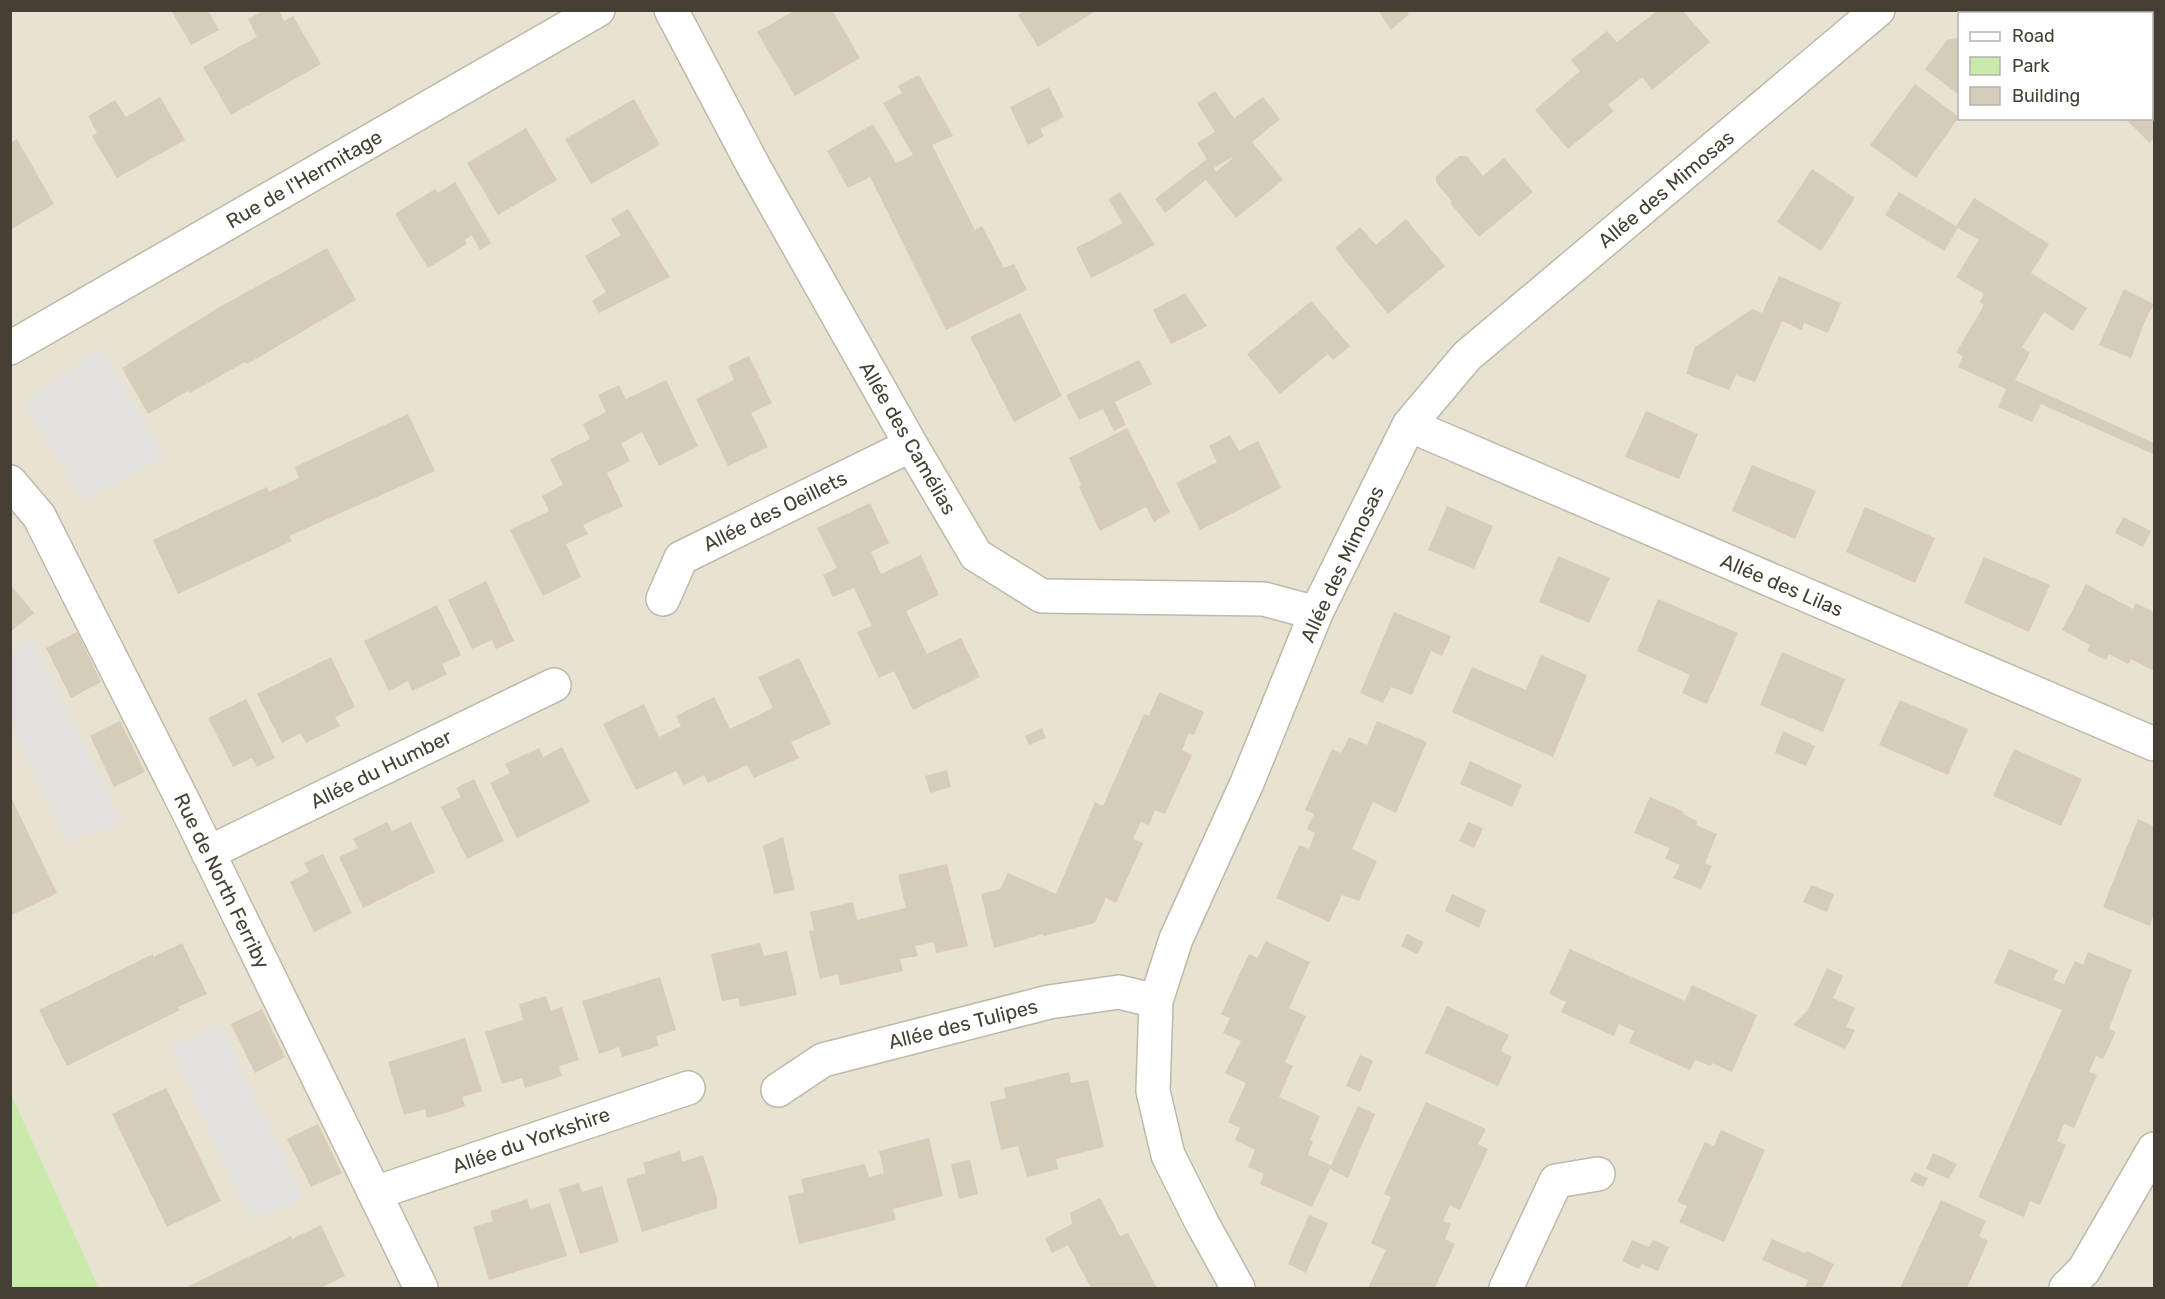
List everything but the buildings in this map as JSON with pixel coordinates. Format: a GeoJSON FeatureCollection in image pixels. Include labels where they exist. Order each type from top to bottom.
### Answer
{"type":"FeatureCollection","features":[{"type":"Feature","properties":{"kind":"street","name":"Rue de l'Hermitage"},"geometry":{"type":"LineString","coordinates":[[10,348],[598,10]]}},
{"type":"Feature","properties":{"kind":"street","name":"Allée des Camélias"},"geometry":{"type":"LineString","coordinates":[[670,10],[751,162],[976,555],[1042,596],[1264,599],[1317,613]]}},
{"type":"Feature","properties":{"kind":"street","name":"Allée des Mimosas"},"geometry":{"type":"LineString","coordinates":[[1238,1288],[1168,1155],[1153,1091],[1156,1002],[1176,939],[1247,783],[1317,613],[1409,425],[1467,356],[1878,10]]}},
{"type":"Feature","properties":{"kind":"street","name":"Allée des Lilas"},"geometry":{"type":"LineString","coordinates":[[1409,425],[2154,744]]}},
{"type":"Feature","properties":{"kind":"street","name":"Allée des Oeillets"},"geometry":{"type":"LineString","coordinates":[[663,599],[681,558],[911,445]]}},
{"type":"Feature","properties":{"kind":"street","name":"Rue de North Ferriby"},"geometry":{"type":"LineString","coordinates":[[10,482],[39,516],[208,853],[421,1288]]}},
{"type":"Feature","properties":{"kind":"street","name":"Allée du Humber"},"geometry":{"type":"LineString","coordinates":[[208,853],[554,685]]}},
{"type":"Feature","properties":{"kind":"street","name":"Allée des Tulipes"},"geometry":{"type":"LineString","coordinates":[[778,1090],[823,1060],[1049,1002],[1119,992],[1156,1002]]}},
{"type":"Feature","properties":{"kind":"street","name":"Allée du Yorkshire"},"geometry":{"type":"LineString","coordinates":[[375,1193],[688,1088]]}},
{"type":"Feature","properties":{"kind":"street"},"geometry":{"type":"LineString","coordinates":[[2066,1288],[2084,1270],[2154,1149]]}},
{"type":"Feature","properties":{"kind":"street"},"geometry":{"type":"LineString","coordinates":[[1506,1288],[1556,1181],[1598,1174]]}},
{"type":"Feature","properties":{"kind":"shaded area"},"geometry":{"type":"Polygon","coordinates":[[[10,11],[2154,11],[2154,1288],[99,1288],[11,1094],[10,11]]]}},
{"type":"Feature","properties":{"kind":"shaded area"},"geometry":{"type":"Polygon","coordinates":[[[102,348],[164,457],[83,500],[24,402],[102,348]]]}},
{"type":"Feature","properties":{"kind":"shaded area"},"geometry":{"type":"Polygon","coordinates":[[[30,635],[122,822],[69,842],[11,725],[11,654],[30,635]]]}},
{"type":"Feature","properties":{"kind":"shaded area"},"geometry":{"type":"Polygon","coordinates":[[[220,1024],[303,1197],[252,1221],[170,1048],[220,1024]]]}},
{"type":"Feature","properties":{"kind":"green space"},"geometry":{"type":"Polygon","coordinates":[[[11,1094],[99,1288],[11,1288],[11,1094]]]}}]}
